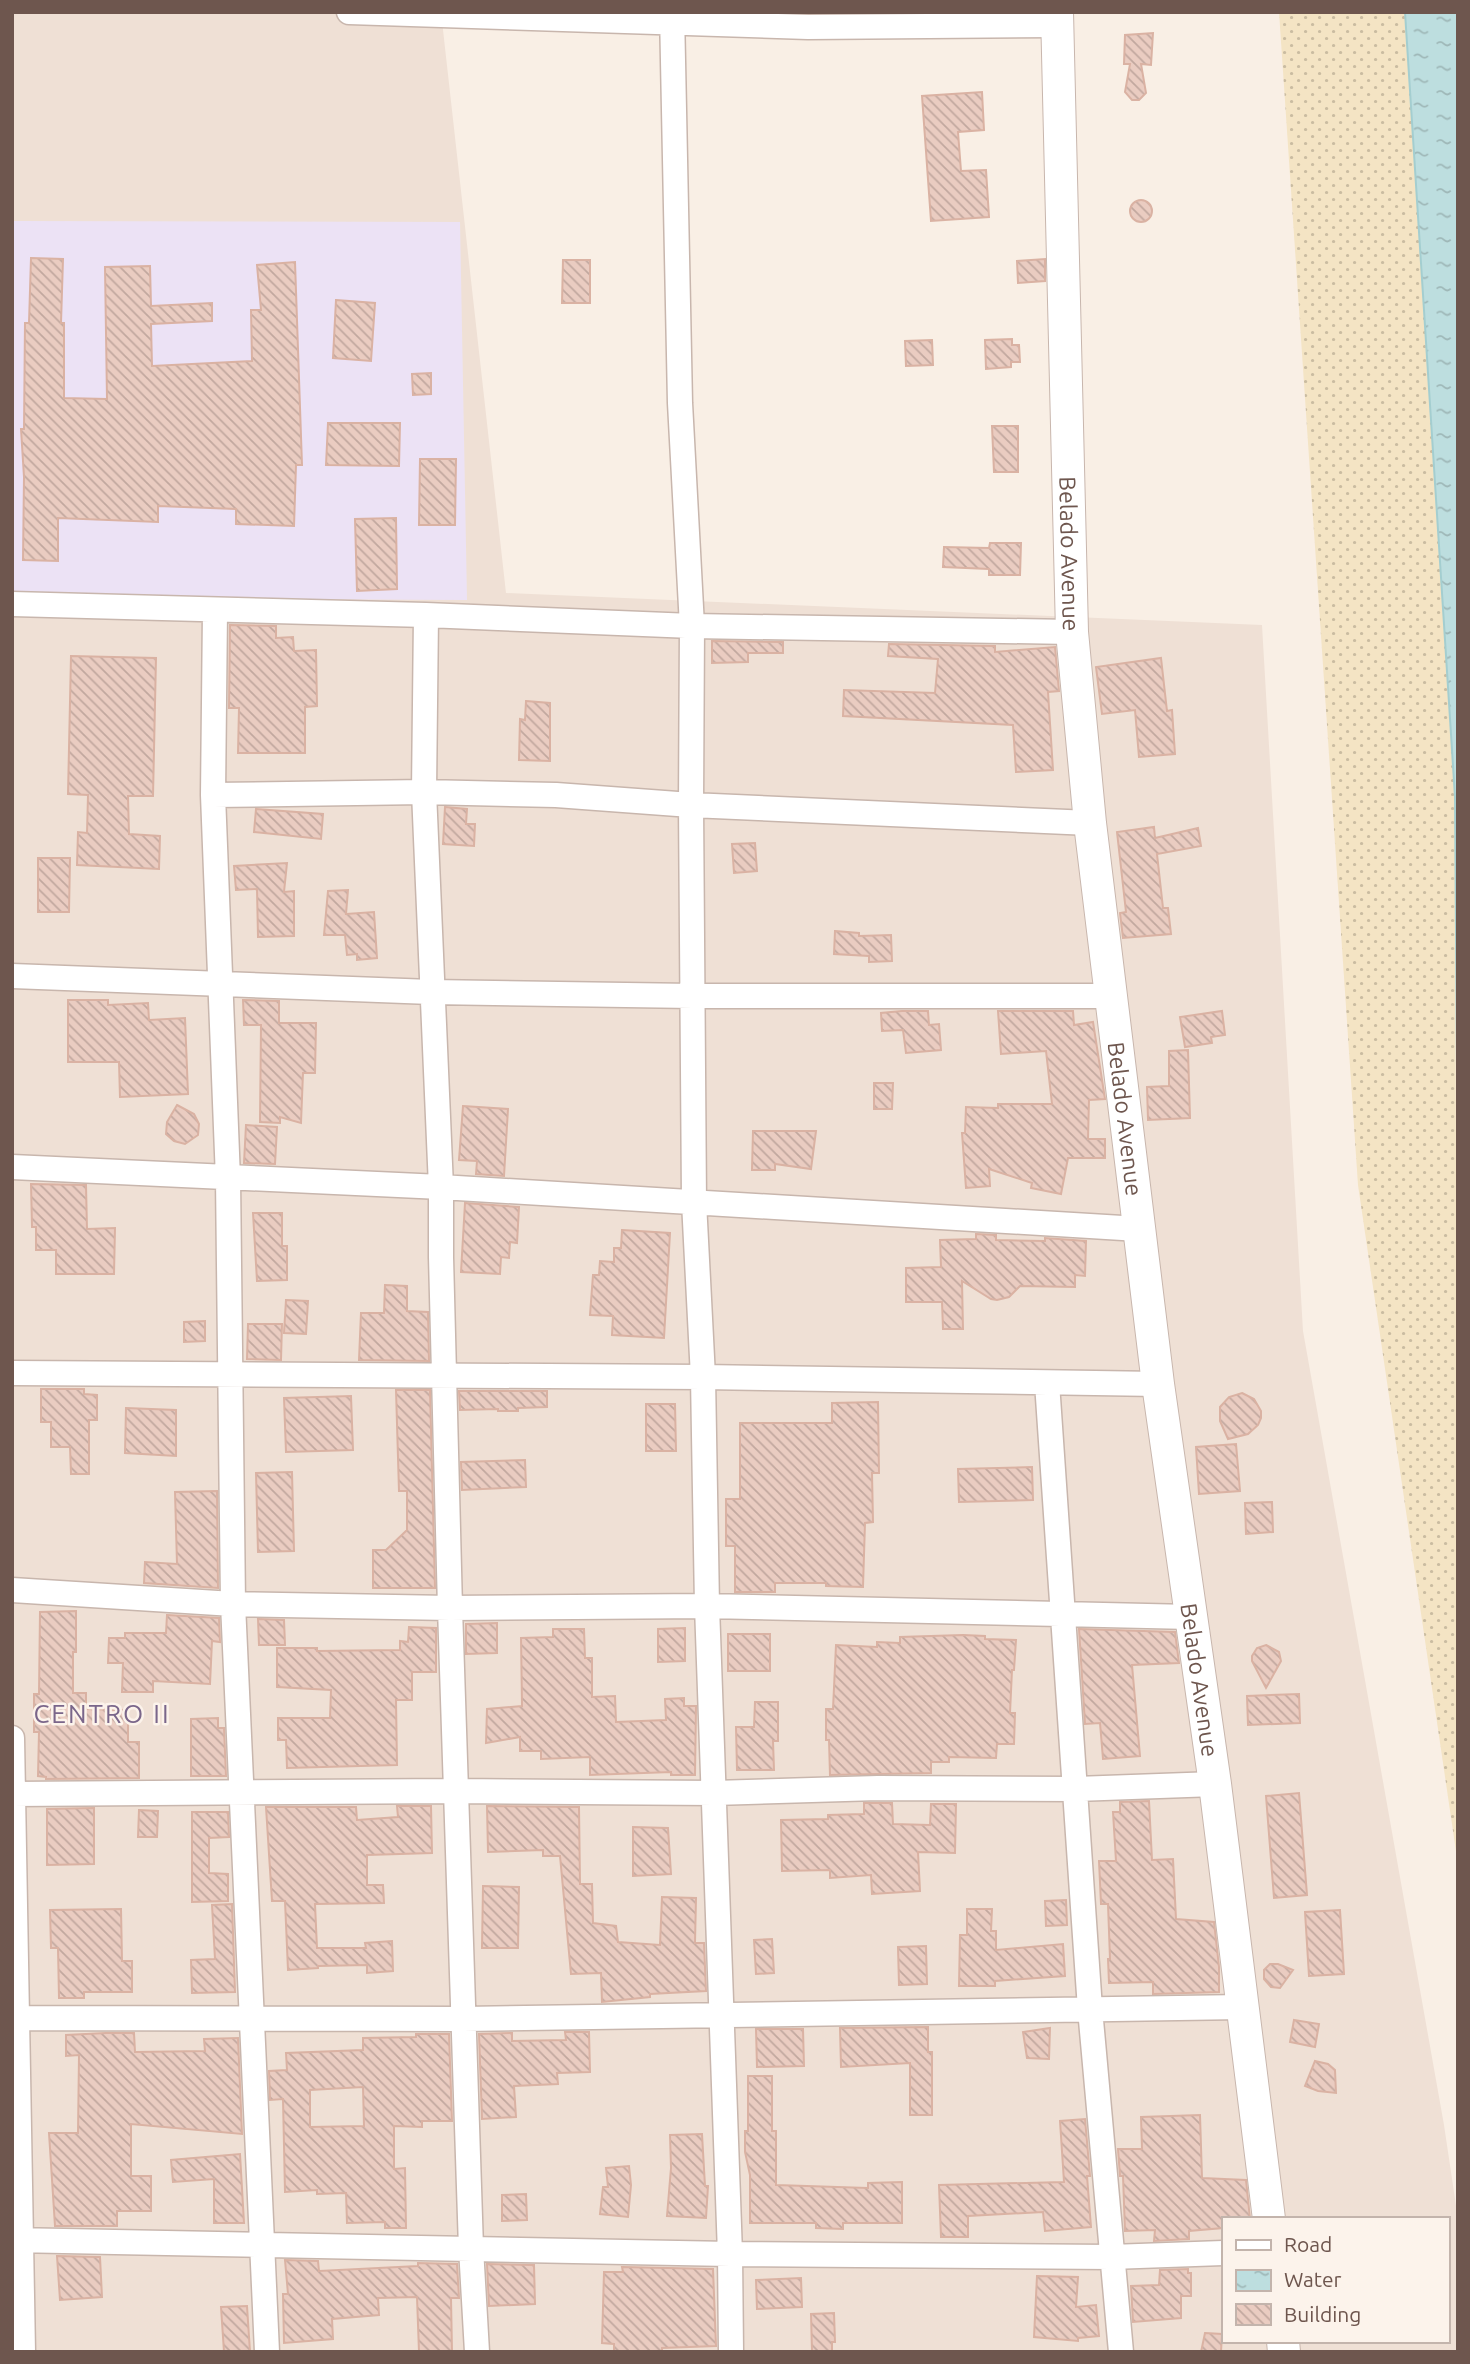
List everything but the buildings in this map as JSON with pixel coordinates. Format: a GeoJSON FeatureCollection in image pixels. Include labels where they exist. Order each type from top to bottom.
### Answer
{"type":"FeatureCollection","features":[{"type":"Feature","properties":{"kind":"street"},"geometry":{"type":"LineString","coordinates":[[349,12],[672,17],[833,27],[1057,19]]}},
{"type":"Feature","properties":{"kind":"street"},"geometry":{"type":"LineString","coordinates":[[672,17],[680,403],[692,626],[694,1202],[703,1377],[706,1606],[730,2254],[731,2352]]}},
{"type":"Feature","properties":{"kind":"street","name":"Belado Avenue"},"geometry":{"type":"LineString","coordinates":[[1057,19],[1072,632],[1090,823],[1158,1384],[1214,1784],[1269,2217]]}},
{"type":"Feature","properties":{"kind":"street"},"geometry":{"type":"LineString","coordinates":[[12,604],[426,615],[692,626],[1072,632]]}},
{"type":"Feature","properties":{"kind":"street"},"geometry":{"type":"LineString","coordinates":[[215,611],[213,795],[228,1178],[233,1604],[267,2352]]}},
{"type":"Feature","properties":{"kind":"street"},"geometry":{"type":"LineString","coordinates":[[426,615],[424,792],[441,1187],[450,1608],[471,2248],[477,2352]]}},
{"type":"Feature","properties":{"kind":"street"},"geometry":{"type":"LineString","coordinates":[[213,795],[424,792],[556,795],[691,805],[1090,823]]}},
{"type":"Feature","properties":{"kind":"street"},"geometry":{"type":"LineString","coordinates":[[12,976],[431,992],[693,996],[1112,996]]}},
{"type":"Feature","properties":{"kind":"street"},"geometry":{"type":"LineString","coordinates":[[12,1167],[441,1187],[1139,1229]]}},
{"type":"Feature","properties":{"kind":"street"},"geometry":{"type":"LineString","coordinates":[[12,1373],[703,1377],[1158,1384]]}},
{"type":"Feature","properties":{"kind":"street"},"geometry":{"type":"LineString","coordinates":[[1047,1383],[1090,2009],[1121,2352]]}},
{"type":"Feature","properties":{"kind":"street"},"geometry":{"type":"LineString","coordinates":[[12,1590],[233,1604],[450,1608],[706,1606],[1191,1617]]}},
{"type":"Feature","properties":{"kind":"street"},"geometry":{"type":"LineString","coordinates":[[12,1738],[16,2240],[23,2352]]}},
{"type":"Feature","properties":{"kind":"street"},"geometry":{"type":"LineString","coordinates":[[13,1794],[456,1791],[714,1793],[878,1788],[1076,1789],[1214,1784]]}},
{"type":"Feature","properties":{"kind":"street"},"geometry":{"type":"LineString","coordinates":[[15,2018],[464,2019],[1243,2007]]}},
{"type":"Feature","properties":{"kind":"street"},"geometry":{"type":"LineString","coordinates":[[16,2240],[730,2254],[1111,2257],[1222,2252]]}},
{"type":"Feature","properties":{"kind":"shaded area"},"geometry":{"type":"Polygon","coordinates":[[[12,12],[441,12],[506,593],[1262,625],[1303,1331],[1444,2125],[1458,2219],[1458,2352],[12,2352],[12,12]]]}},
{"type":"Feature","properties":{"kind":"shaded area"},"geometry":{"type":"Polygon","coordinates":[[[14,221],[460,222],[467,600],[13,598],[14,221]]]}},
{"type":"Feature","properties":{"kind":"sand"},"geometry":{"type":"Polygon","coordinates":[[[1279,12],[1405,12],[1455,797],[1458,1865],[1358,1185],[1279,12]]]}},
{"type":"Feature","properties":{"kind":"water"},"geometry":{"type":"Polygon","coordinates":[[[1405,12],[1458,12],[1458,1203],[1455,797],[1405,12]]]}},
{"type":"Feature","properties":{"kind":"district","name":"CENTRO II"},"geometry":{"type":"Point","coordinates":[102,1713]}}]}
